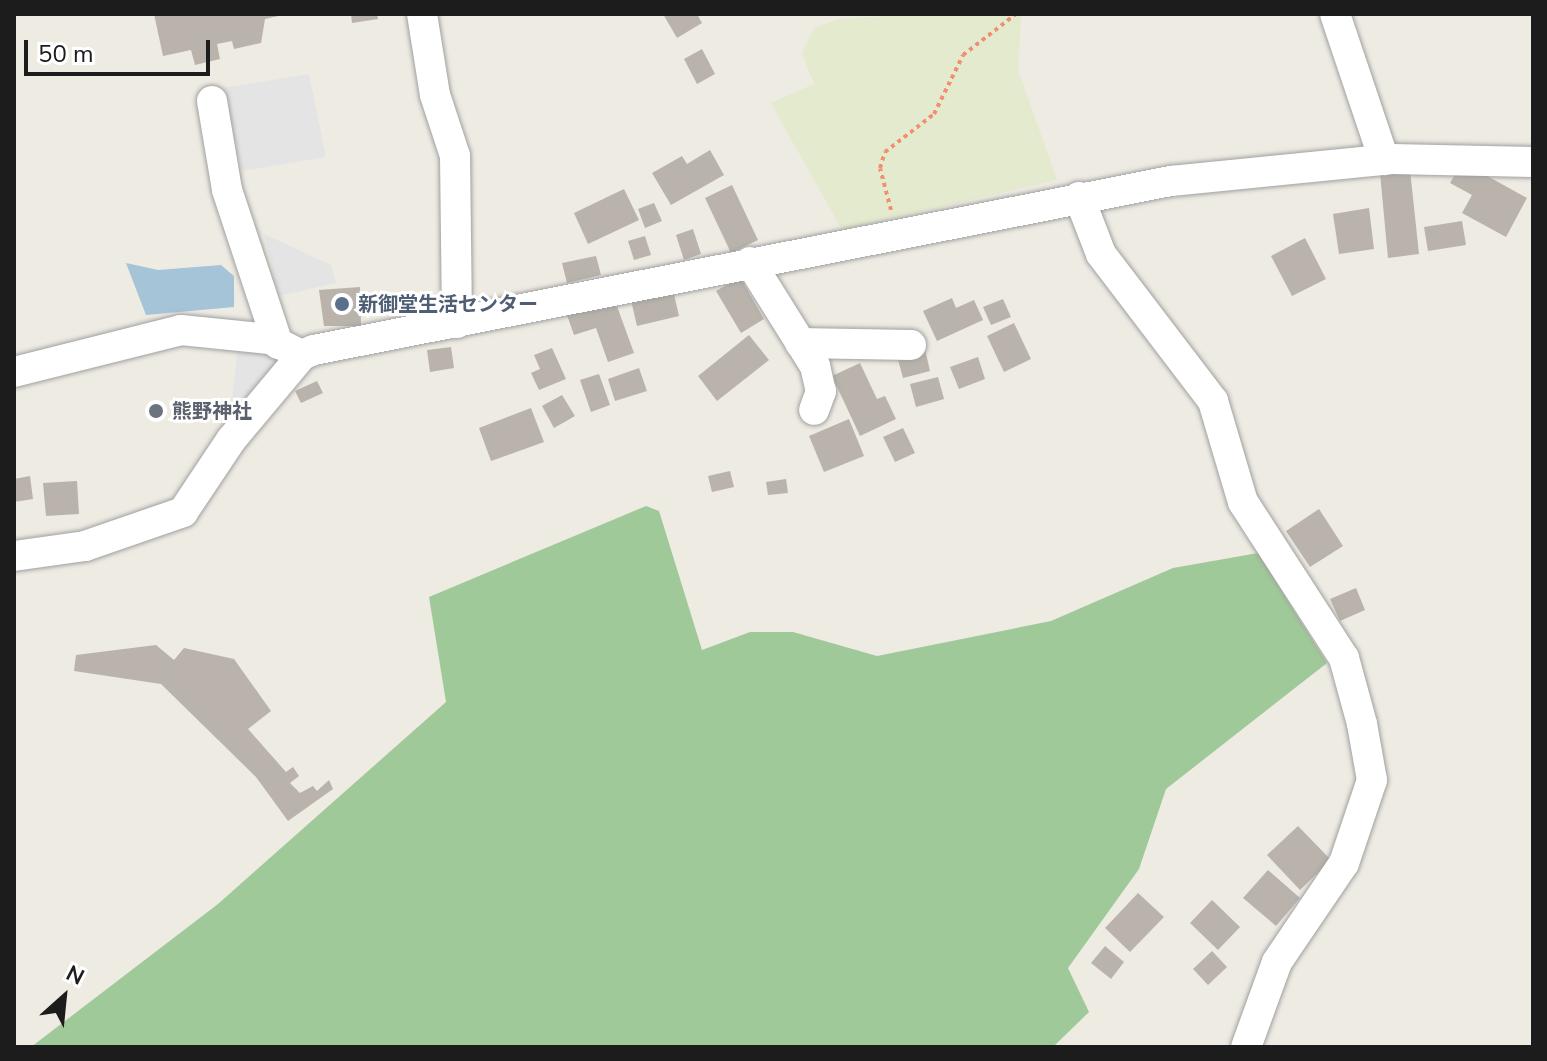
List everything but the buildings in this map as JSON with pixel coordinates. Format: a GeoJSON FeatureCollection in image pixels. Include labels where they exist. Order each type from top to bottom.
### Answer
{"type":"FeatureCollection","features":[{"type":"Feature","properties":{"kind":"street"},"geometry":{"type":"LineString","coordinates":[[422,14],[435,95],[455,156],[457,323]]}},
{"type":"Feature","properties":{"kind":"street"},"geometry":{"type":"LineString","coordinates":[[1335,14],[1384,160]]}},
{"type":"Feature","properties":{"kind":"street"},"geometry":{"type":"LineString","coordinates":[[212,101],[227,190],[290,349]]}},
{"type":"Feature","properties":{"kind":"street"},"geometry":{"type":"LineString","coordinates":[[14,372],[181,330],[290,349],[457,323],[1079,197],[1384,160],[1514,157],[1533,162]]}},
{"type":"Feature","properties":{"kind":"street"},"geometry":{"type":"LineString","coordinates":[[1079,197],[1101,254],[1213,401],[1243,502],[1344,658],[1362,724],[1372,780],[1344,863],[1277,962],[1246,1047]]}},
{"type":"Feature","properties":{"kind":"street"},"geometry":{"type":"LineString","coordinates":[[750,262],[800,343],[821,391],[814,410]]}},
{"type":"Feature","properties":{"kind":"street"},"geometry":{"type":"LineString","coordinates":[[800,343],[911,345]]}},
{"type":"Feature","properties":{"kind":"street"},"geometry":{"type":"LineString","coordinates":[[14,556],[85,546],[183,512],[290,349]]}},
{"type":"Feature","properties":{"kind":"path"},"geometry":{"type":"LineString","coordinates":[[898,232],[880,168],[885,152],[934,114],[963,55],[1016,14]]}},
{"type":"Feature","properties":{"kind":"green space"},"geometry":{"type":"Polygon","coordinates":[[[920,14],[1021,14],[1018,70],[1057,180],[842,230],[771,103],[814,84],[802,53],[814,28],[840,19],[920,14]]]}},
{"type":"Feature","properties":{"kind":"green space"},"geometry":{"type":"Polygon","coordinates":[[[646,506],[659,511],[702,650],[750,632],[793,632],[877,656],[1051,621],[1173,568],[1258,553],[1327,663],[1166,789],[1139,869],[1068,968],[1089,1012],[1053,1047],[31,1047],[218,904],[446,702],[429,597],[646,506]]]}},
{"type":"Feature","properties":{"kind":"shaded area"},"geometry":{"type":"Polygon","coordinates":[[[309,74],[326,157],[242,171],[224,88],[309,74]]]}},
{"type":"Feature","properties":{"kind":"shaded area"},"geometry":{"type":"Polygon","coordinates":[[[264,234],[331,265],[336,283],[279,296],[264,234]]]}},
{"type":"Feature","properties":{"kind":"shaded area"},"geometry":{"type":"Polygon","coordinates":[[[239,338],[296,357],[229,427],[239,338]]]}},
{"type":"Feature","properties":{"kind":"water"},"geometry":{"type":"Polygon","coordinates":[[[126,263],[158,270],[221,265],[234,276],[234,307],[146,315],[126,263]]]}},
{"type":"Feature","properties":{"kind":"place","name":"新御堂生活センター"},"geometry":{"type":"Point","coordinates":[342,304]}},
{"type":"Feature","properties":{"kind":"place","name":"熊野神社"},"geometry":{"type":"Point","coordinates":[156,411]}}]}
